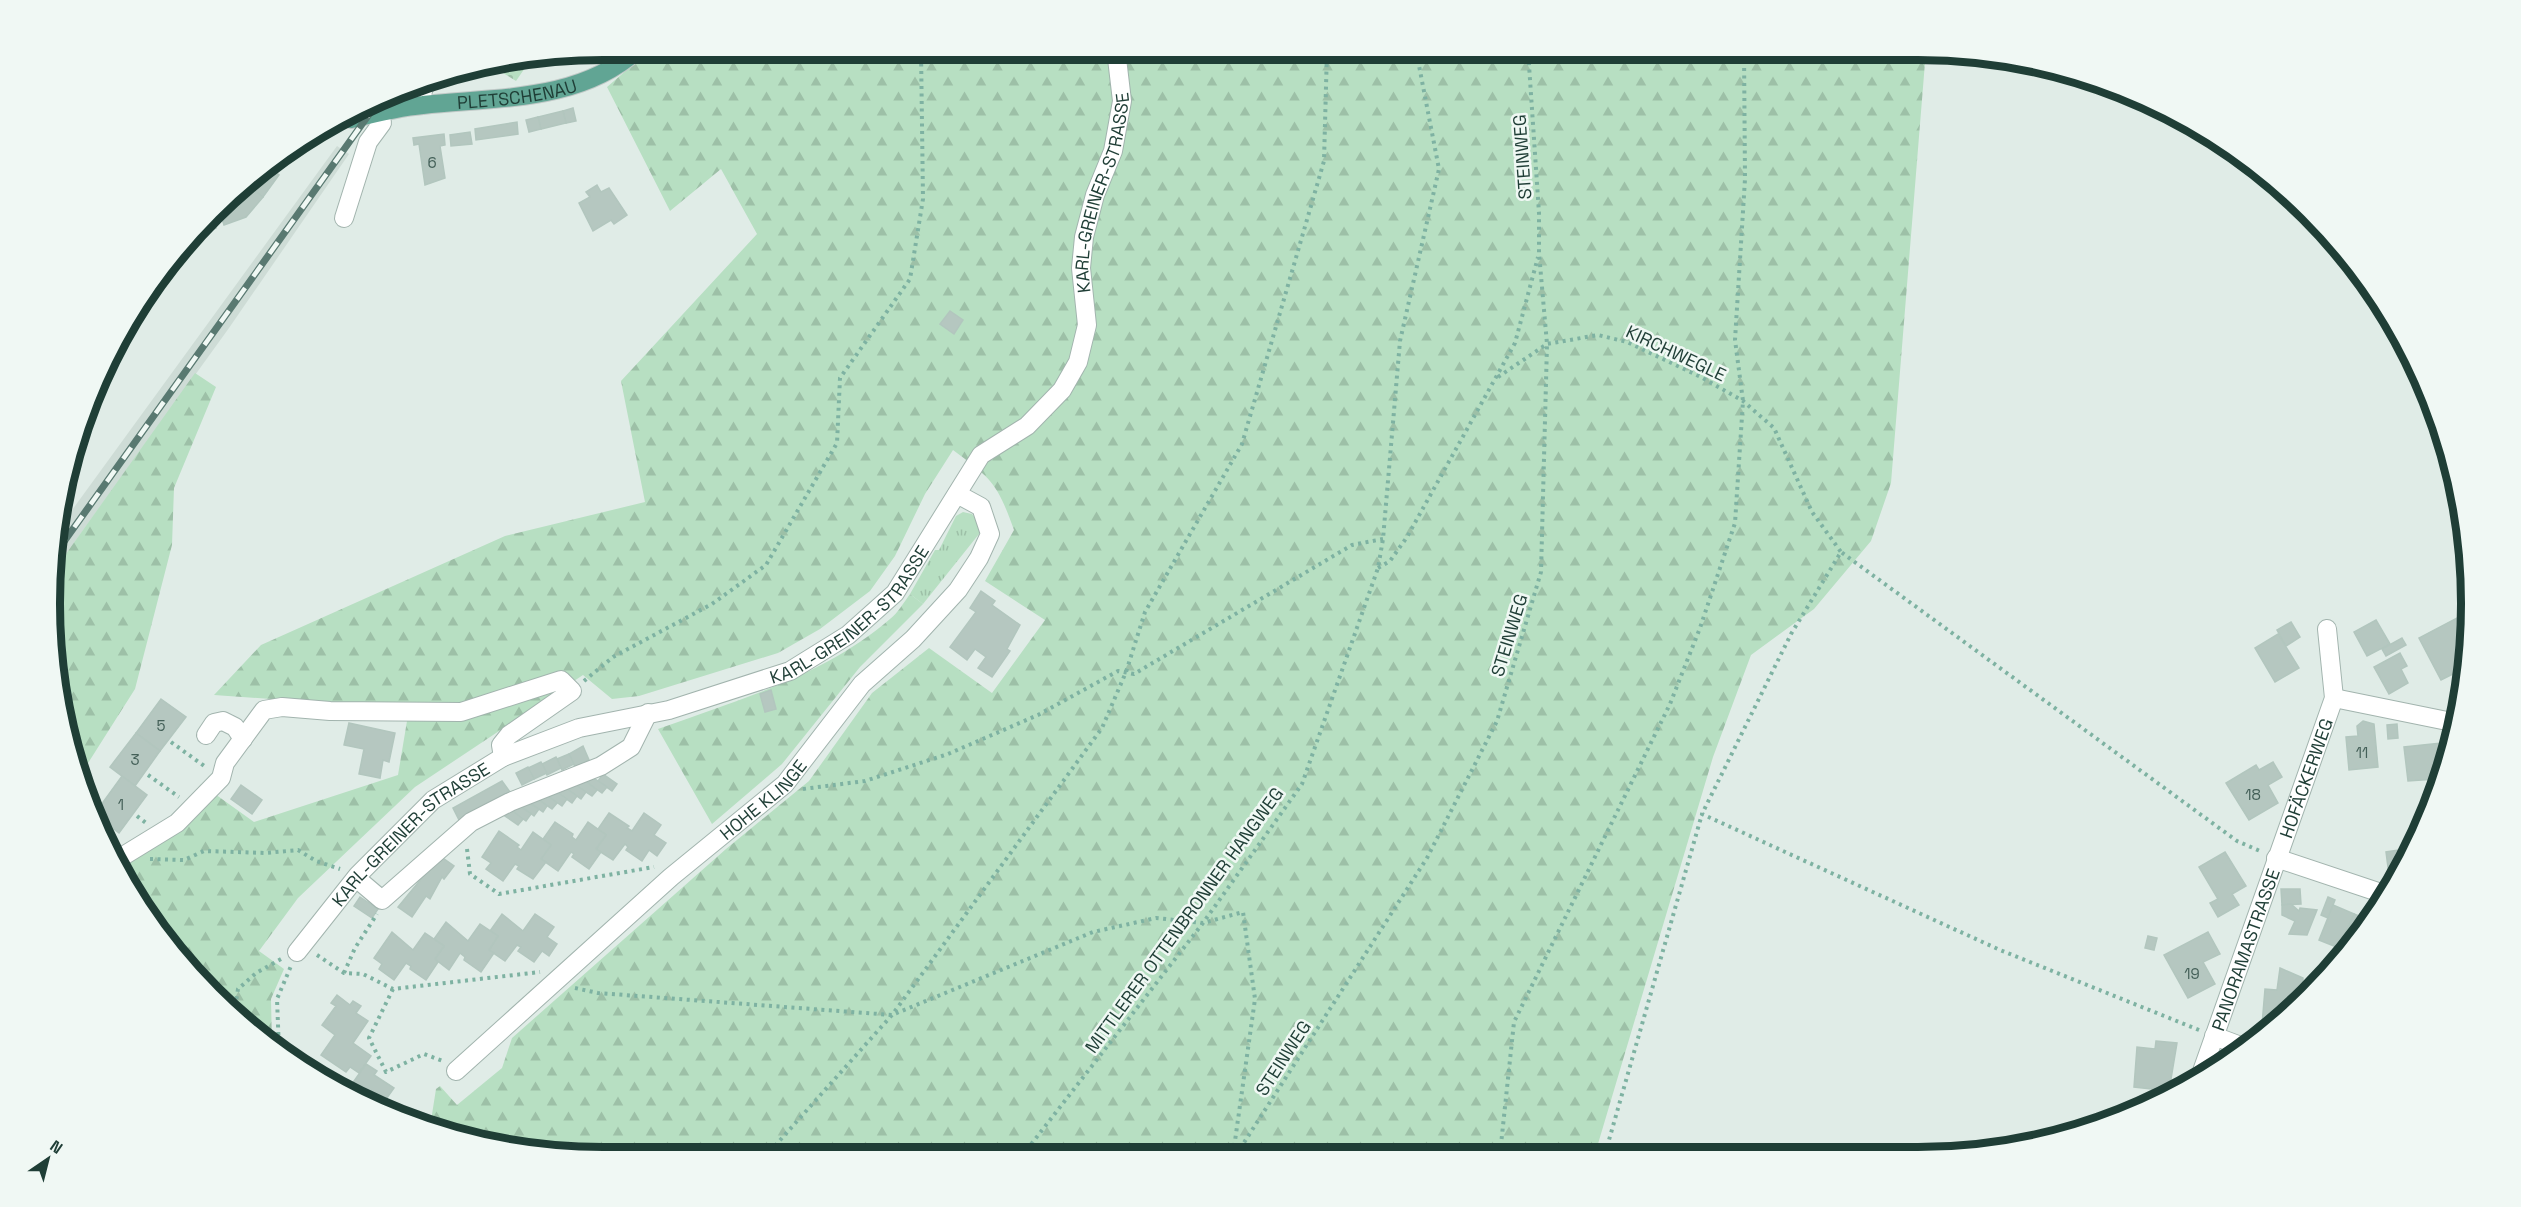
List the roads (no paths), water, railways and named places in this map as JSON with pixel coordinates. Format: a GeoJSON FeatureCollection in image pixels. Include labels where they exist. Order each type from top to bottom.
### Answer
{"type":"FeatureCollection","features":[{"type":"Feature","properties":{"kind":"main road","name":"PLETSCHENAU"},"geometry":{"type":"LineString","coordinates":[[363,116],[421,105],[558,90],[587,82],[626,60]]}},
{"type":"Feature","properties":{"kind":"street","name":"KARL-GREINER-STRASSE"},"geometry":{"type":"LineString","coordinates":[[305,952],[357,877],[433,800],[503,757],[579,728],[669,710],[790,671],[848,635],[894,593],[981,455],[1027,426],[1062,390],[1078,362],[1087,325],[1081,268],[1084,237],[1095,195],[1113,151],[1122,101],[1117,60]]}},
{"type":"Feature","properties":{"kind":"street"},"geometry":{"type":"LineString","coordinates":[[421,105],[423,91]]}},
{"type":"Feature","properties":{"kind":"street"},"geometry":{"type":"LineString","coordinates":[[344,218],[368,142],[382,123],[380,112]]}},
{"type":"Feature","properties":{"kind":"street","name":"HOHE KLINGE"},"geometry":{"type":"LineString","coordinates":[[456,1071],[671,877],[785,784],[862,684],[913,639],[958,590],[979,558],[990,534],[981,507],[957,494]]}},
{"type":"Feature","properties":{"kind":"street","name":"HOFÄCKERWEG"},"geometry":{"type":"LineString","coordinates":[[2276,858],[2334,698],[2327,629]]}},
{"type":"Feature","properties":{"kind":"street"},"geometry":{"type":"LineString","coordinates":[[123,856],[177,824],[221,778],[225,763],[264,710],[282,707],[330,711],[461,712],[561,680],[572,691],[509,735],[501,745],[503,757]]}},
{"type":"Feature","properties":{"kind":"street","name":"HOFÄCKERWEG"},"geometry":{"type":"LineString","coordinates":[[2334,698],[2448,721]]}},
{"type":"Feature","properties":{"kind":"street"},"geometry":{"type":"LineString","coordinates":[[357,877],[382,900],[471,822],[510,802],[601,766],[630,747],[648,713]]}},
{"type":"Feature","properties":{"kind":"street"},"geometry":{"type":"LineString","coordinates":[[206,735],[214,723],[223,720],[235,727],[243,739]]}},
{"type":"Feature","properties":{"kind":"street"},"geometry":{"type":"LineString","coordinates":[[2276,858],[2377,892]]}},
{"type":"Feature","properties":{"kind":"street","name":"PANORAMASTRASSE"},"geometry":{"type":"LineString","coordinates":[[2204,1064],[2276,858]]}},
{"type":"Feature","properties":{"kind":"street"},"geometry":{"type":"LineString","coordinates":[[2214,1036],[2235,1044]]}},
{"type":"Feature","properties":{"kind":"railway"},"geometry":{"type":"LineString","coordinates":[[64,542],[370,113]]}}]}
